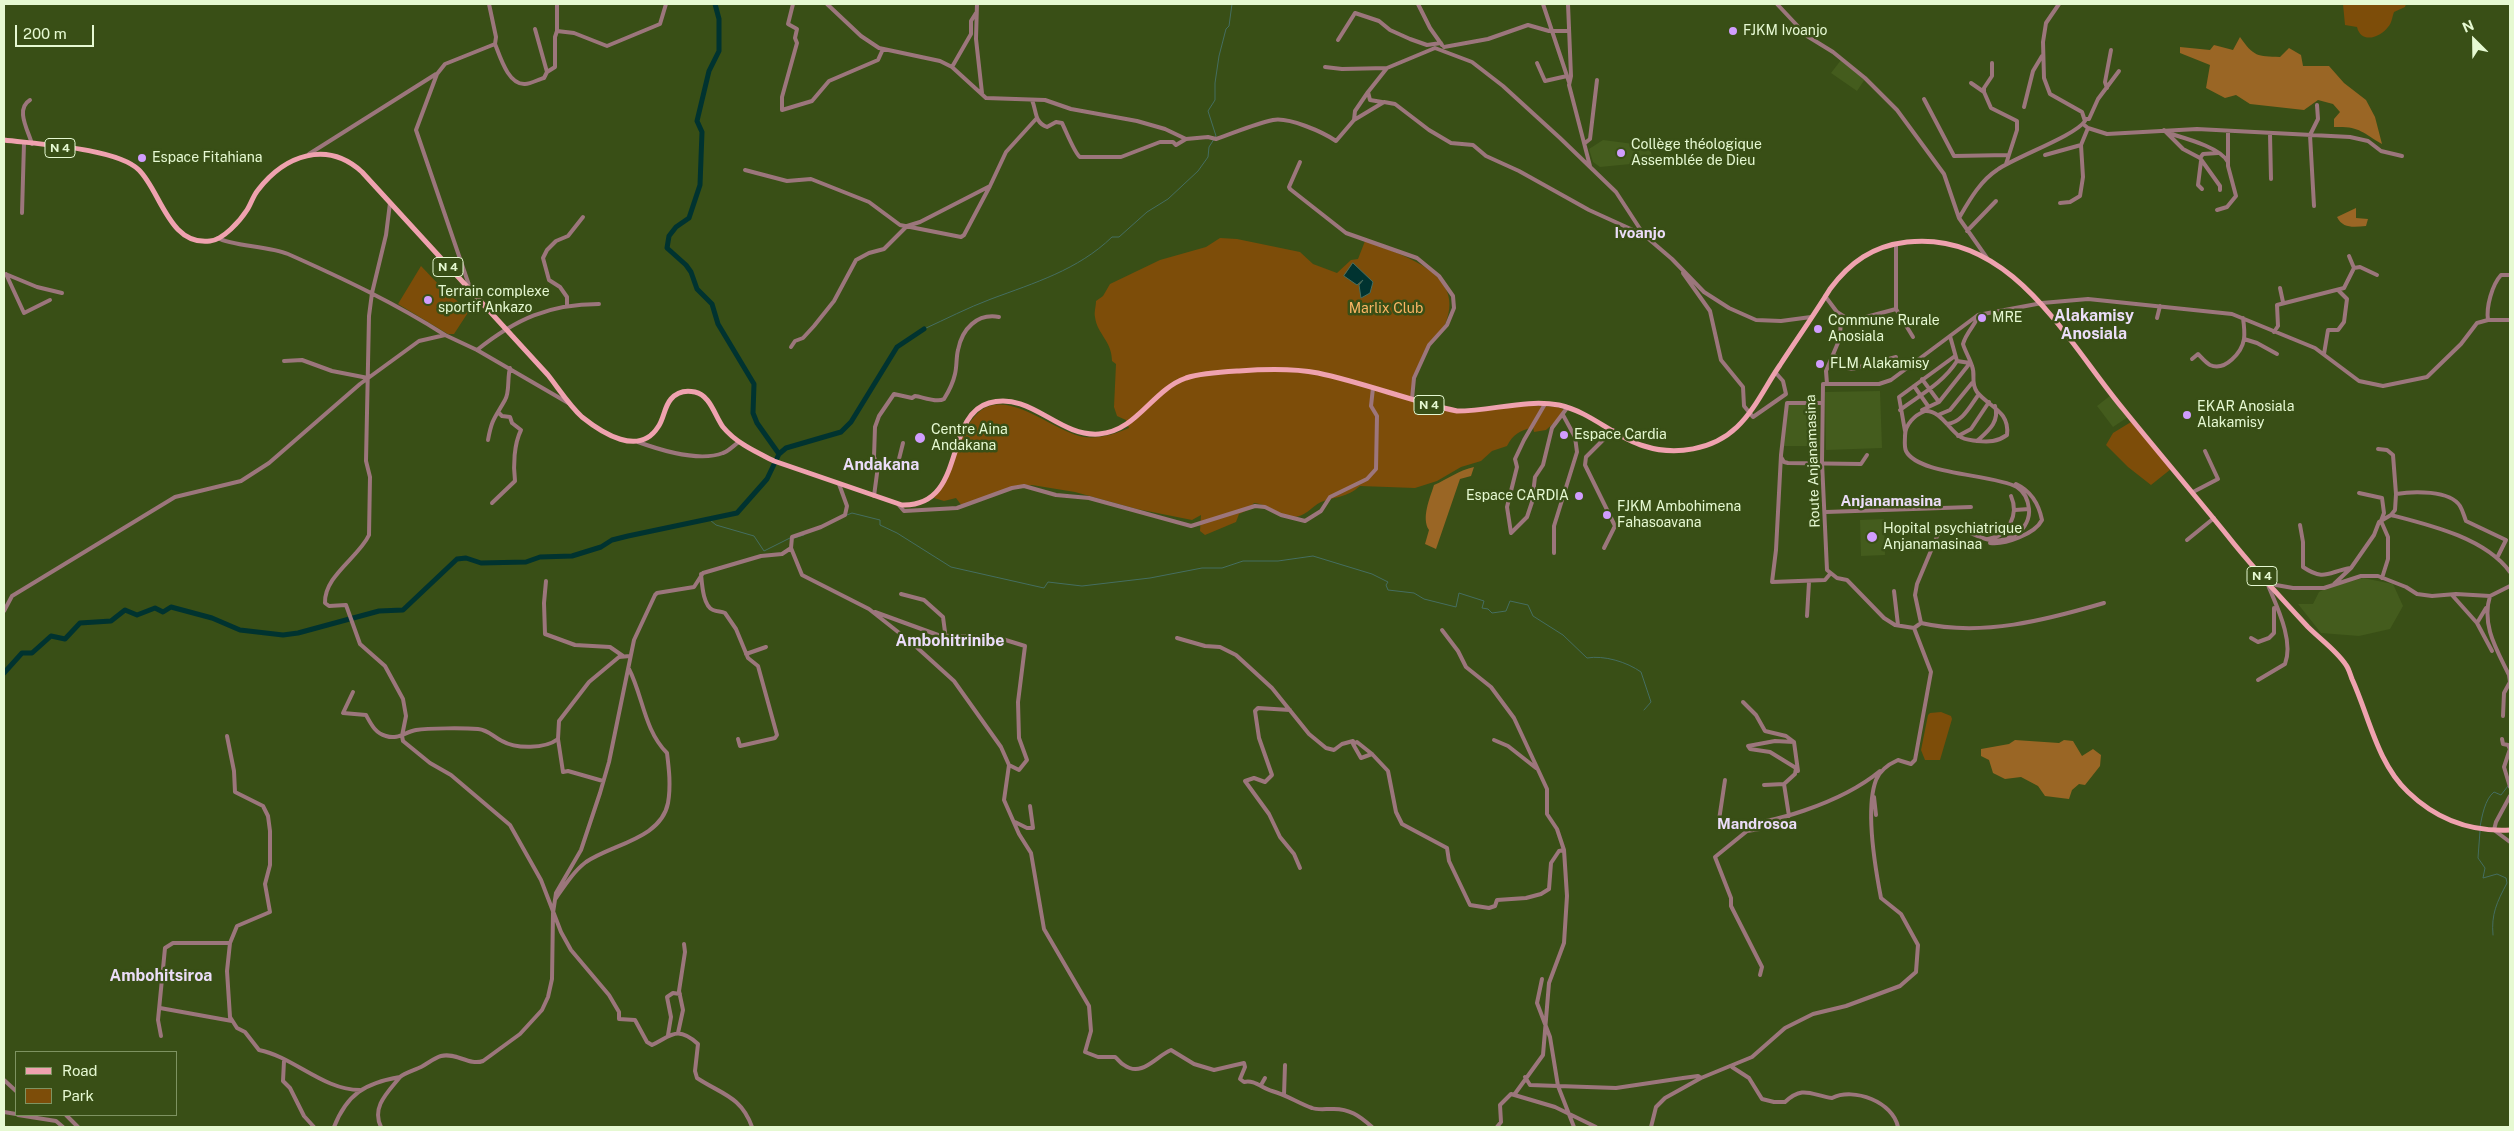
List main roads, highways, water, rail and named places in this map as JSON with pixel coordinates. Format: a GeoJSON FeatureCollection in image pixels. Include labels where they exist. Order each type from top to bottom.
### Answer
{"type":"FeatureCollection","features":[{"type":"Feature","properties":{"kind":"main road","name":"N 4"},"geometry":{"type":"LineString","coordinates":[[4,140],[100,153],[124,159],[142,173],[169,218],[181,232],[202,241],[218,238],[243,215],[264,183],[288,165],[307,156],[327,154],[346,160],[362,172],[548,376],[581,416],[601,430],[626,442],[638,442],[654,432],[671,399],[679,393],[697,392],[704,397],[723,426],[739,442],[776,462],[898,504],[916,504],[935,494],[945,480],[966,424],[975,412],[987,403],[1017,402],[1073,431],[1098,434],[1110,432],[1126,425],[1165,389],[1187,378],[1278,369],[1317,373],[1457,411],[1478,411],[1512,404],[1545,404],[1567,408],[1585,414],[1635,443],[1660,450],[1692,450],[1703,447],[1736,428],[1748,413],[1839,276],[1860,258],[1870,252],[1896,244],[1941,242],[1969,250],[1987,258],[2042,303],[2123,409],[2194,492],[2264,579],[2346,665],[2359,692],[2378,748],[2403,787],[2434,813],[2451,821],[2480,829],[2510,830]]}},
{"type":"Feature","properties":{"kind":"water"},"geometry":{"type":"Polygon","coordinates":[[[1353,263],[1373,282],[1370,293],[1361,298],[1359,285],[1363,280],[1357,285],[1344,276],[1353,263]]]}},
{"type":"Feature","properties":{"kind":"waterway"},"geometry":{"type":"LineString","coordinates":[[715,4],[719,19],[719,51],[709,71],[697,121],[702,132],[700,185],[689,218],[676,227],[669,236],[667,248],[686,265],[691,272],[697,289],[712,304],[718,324],[754,384],[753,413],[757,423],[779,454]]}},
{"type":"Feature","properties":{"kind":"waterway"},"geometry":{"type":"LineString","coordinates":[[924,329],[974,306],[1070,267],[1112,237],[1119,237],[1147,212],[1168,199],[1198,171],[1208,157],[1209,147],[1216,136],[1208,111],[1215,100],[1215,83],[1219,56],[1226,29],[1229,26],[1232,4]]}},
{"type":"Feature","properties":{"kind":"waterway"},"geometry":{"type":"LineString","coordinates":[[4,673],[22,653],[32,653],[51,636],[65,639],[80,623],[111,621],[125,610],[137,615],[155,608],[163,612],[171,607],[212,618],[240,630],[283,635],[298,633],[379,611],[403,610],[457,559],[466,558],[481,563],[526,562],[540,557],[572,556],[601,547],[612,540],[737,513],[767,479],[779,454],[786,448],[841,432],[851,422],[897,347],[924,329]]}},
{"type":"Feature","properties":{"kind":"waterway"},"geometry":{"type":"LineString","coordinates":[[847,515],[852,513],[880,520],[880,525],[897,533],[951,567],[1044,588],[1048,582],[1082,586],[1150,578],[1202,568],[1222,568],[1243,561],[1278,561],[1313,556],[1372,574],[1388,582],[1386,585],[1388,590],[1414,593],[1424,599],[1456,607],[1459,593],[1484,601],[1482,608],[1488,609],[1492,613],[1506,611],[1510,601],[1528,605],[1533,616],[1563,635],[1587,658],[1615,660],[1641,672],[1651,702],[1644,710]]}},
{"type":"Feature","properties":{"kind":"waterway"},"geometry":{"type":"LineString","coordinates":[[710,520],[716,525],[754,536],[764,551],[790,538]]}},
{"type":"Feature","properties":{"kind":"waterway"},"geometry":{"type":"LineString","coordinates":[[794,538],[804,535]]}},
{"type":"Feature","properties":{"kind":"waterway"},"geometry":{"type":"LineString","coordinates":[[2480,827],[2488,799],[2494,792],[2501,795],[2508,786]]}},
{"type":"Feature","properties":{"kind":"waterway"},"geometry":{"type":"LineString","coordinates":[[2480,831],[2478,858],[2485,868],[2483,878],[2497,874],[2506,878],[2507,883],[2496,908],[2493,921],[2493,935]]}},
{"type":"Feature","properties":{"kind":"place","name":"FJKM Ivoanjo"},"geometry":{"type":"Point","coordinates":[1733,31]}},
{"type":"Feature","properties":{"kind":"place","name":"Collège théologique Assemblée de Dieu"},"geometry":{"type":"Point","coordinates":[1621,153]}},
{"type":"Feature","properties":{"kind":"place","name":"Espace Fitahiana"},"geometry":{"type":"Point","coordinates":[142,158]}},
{"type":"Feature","properties":{"kind":"place","name":"Terrain complexe sportif Ankazo"},"geometry":{"type":"Point","coordinates":[428,300]}},
{"type":"Feature","properties":{"kind":"place","name":"MRE"},"geometry":{"type":"Point","coordinates":[1982,318]}},
{"type":"Feature","properties":{"kind":"place","name":"Commune Rurale Anosiala"},"geometry":{"type":"Point","coordinates":[1818,329]}},
{"type":"Feature","properties":{"kind":"place","name":"FLM Alakamisy"},"geometry":{"type":"Point","coordinates":[1820,364]}},
{"type":"Feature","properties":{"kind":"place","name":"EKAR Anosiala Alakamisy"},"geometry":{"type":"Point","coordinates":[2187,415]}},
{"type":"Feature","properties":{"kind":"place","name":"Espace Cardia"},"geometry":{"type":"Point","coordinates":[1564,435]}},
{"type":"Feature","properties":{"kind":"place","name":"Centre Aina Andakana"},"geometry":{"type":"Point","coordinates":[920,438]}},
{"type":"Feature","properties":{"kind":"place","name":"Espace CARDIA"},"geometry":{"type":"Point","coordinates":[1579,496]}},
{"type":"Feature","properties":{"kind":"place","name":"FJKM Ambohimena Fahasoavana"},"geometry":{"type":"Point","coordinates":[1607,515]}},
{"type":"Feature","properties":{"kind":"place","name":"Hopital psychiatrique Anjanamasinaa"},"geometry":{"type":"Point","coordinates":[1872,537]}},
{"type":"Feature","properties":{"kind":"district","name":"Ivoanjo"},"geometry":{"type":"Point","coordinates":[1640,233]}},
{"type":"Feature","properties":{"kind":"district","name":"Alakamisy Anosiala"},"geometry":{"type":"Point","coordinates":[2094,325]}},
{"type":"Feature","properties":{"kind":"district","name":"Andakana"},"geometry":{"type":"Point","coordinates":[881,465]}},
{"type":"Feature","properties":{"kind":"district","name":"Anjanamasina"},"geometry":{"type":"Point","coordinates":[1891,501]}},
{"type":"Feature","properties":{"kind":"district","name":"Ambohitrinibe"},"geometry":{"type":"Point","coordinates":[950,641]}},
{"type":"Feature","properties":{"kind":"district","name":"Mandrosoa"},"geometry":{"type":"Point","coordinates":[1757,824]}},
{"type":"Feature","properties":{"kind":"district","name":"Ambohitsiroa"},"geometry":{"type":"Point","coordinates":[161,976]}},
{"type":"Feature","properties":{"kind":"park label","name":"Marlix Club"},"geometry":{"type":"Point","coordinates":[1386,309]}}]}
